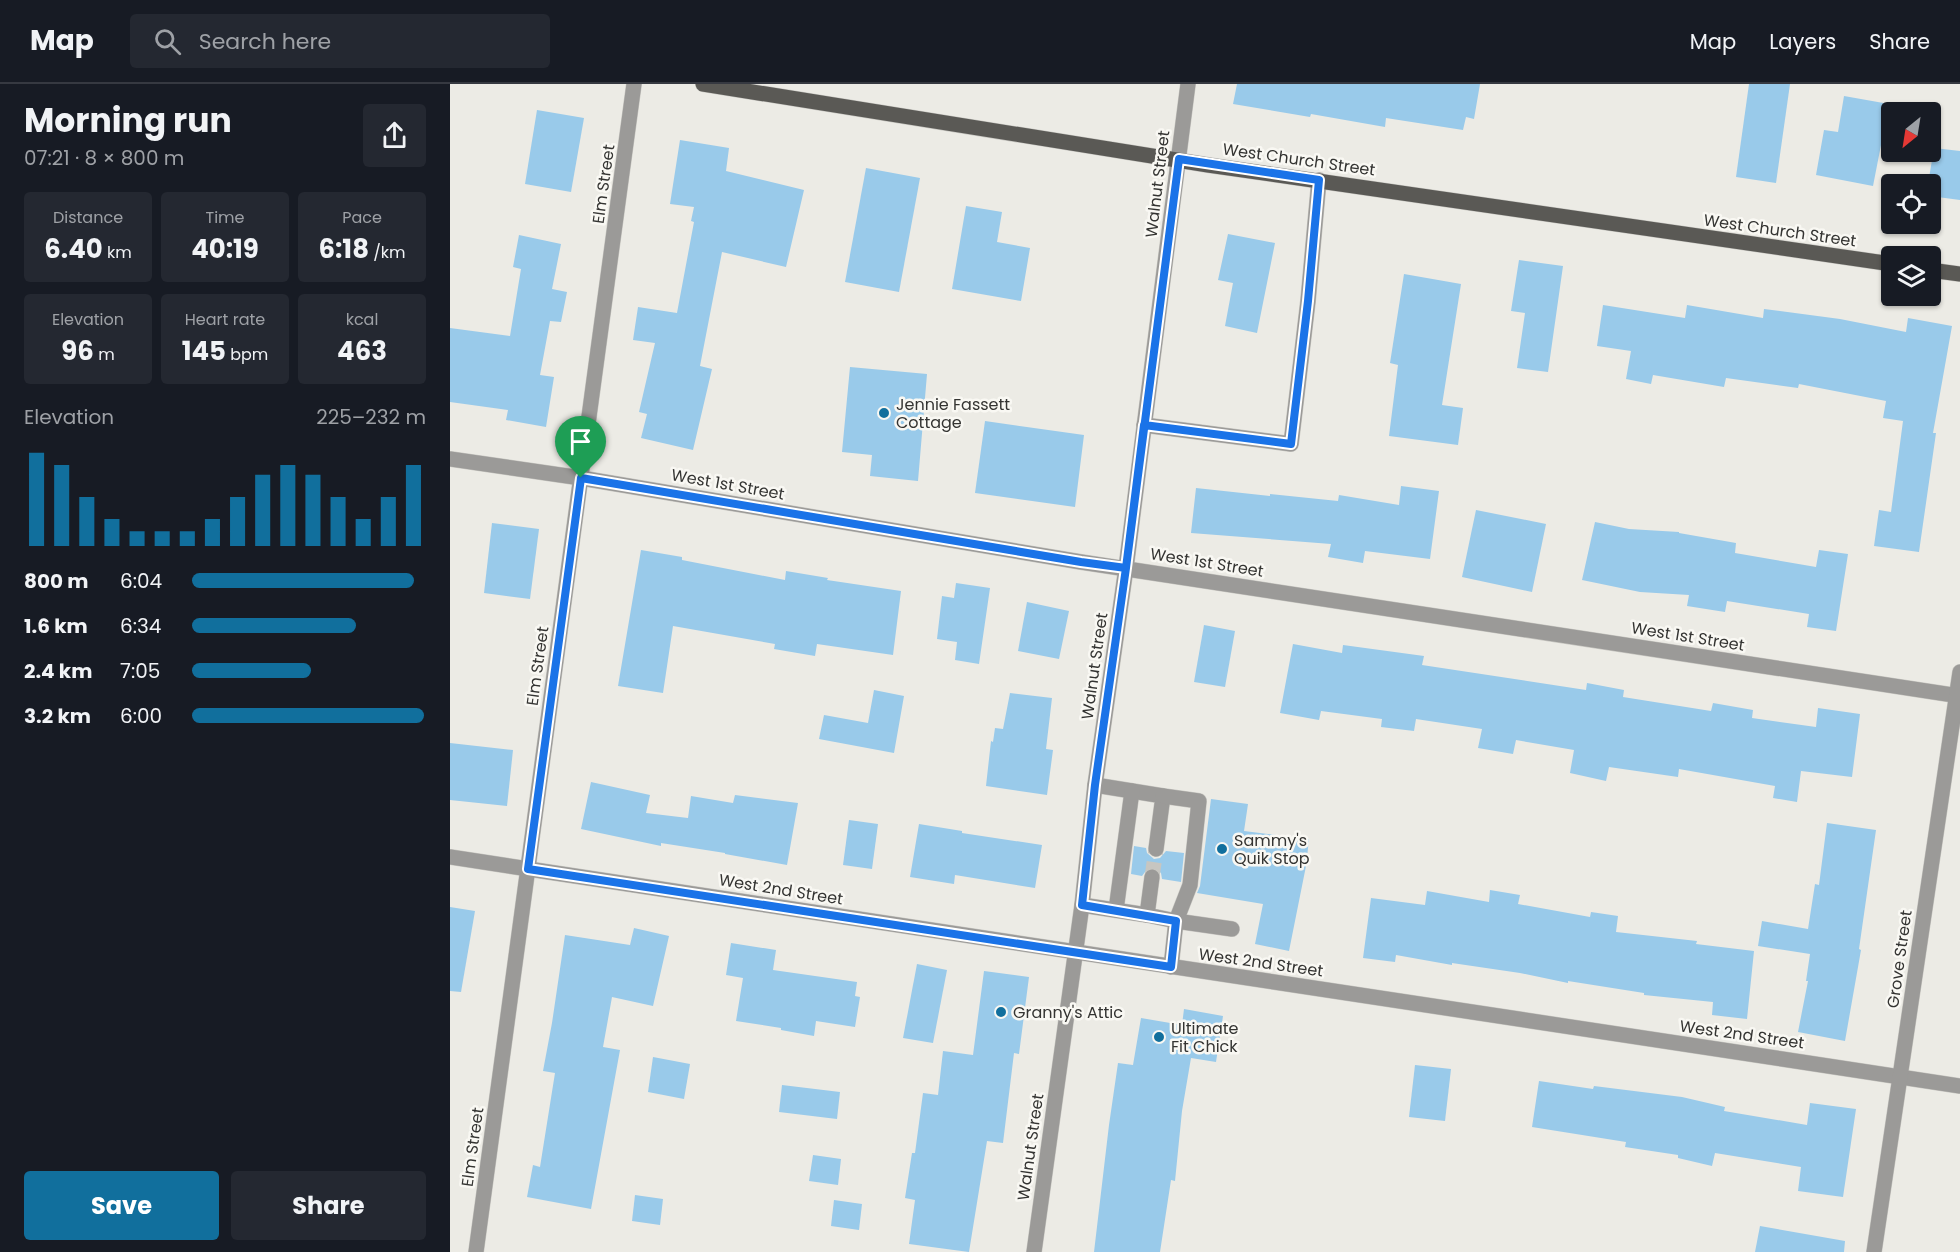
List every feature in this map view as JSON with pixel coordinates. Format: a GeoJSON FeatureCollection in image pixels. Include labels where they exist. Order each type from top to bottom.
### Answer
{"type":"FeatureCollection","features":[{"type":"Feature","properties":{"kind":"main road","name":"West Church Street"},"geometry":{"type":"LineString","coordinates":[[703,84],[1179,159],[1881,262]]}},
{"type":"Feature","properties":{"kind":"main road"},"geometry":{"type":"LineString","coordinates":[[1941,271],[1960,274]]}},
{"type":"Feature","properties":{"kind":"street","name":"Elm Street"},"geometry":{"type":"LineString","coordinates":[[476,1252],[634,84]]}},
{"type":"Feature","properties":{"kind":"street","name":"Walnut Street"},"geometry":{"type":"LineString","coordinates":[[1034,1252],[1082,905],[1095,785],[1126,568],[1188,84]]}},
{"type":"Feature","properties":{"kind":"street"},"geometry":{"type":"LineString","coordinates":[[1144,425],[1291,444],[1308,301],[1319,180]]}},
{"type":"Feature","properties":{"kind":"street","name":"West 1st Street"},"geometry":{"type":"LineString","coordinates":[[450,459],[581,478],[1081,562],[1958,695]]}},
{"type":"Feature","properties":{"kind":"street","name":"Grove Street"},"geometry":{"type":"LineString","coordinates":[[1874,1252],[1960,672]]}},
{"type":"Feature","properties":{"kind":"street"},"geometry":{"type":"LineString","coordinates":[[1095,785],[1199,801],[1190,885],[1176,921],[1171,967]]}},
{"type":"Feature","properties":{"kind":"street"},"geometry":{"type":"LineString","coordinates":[[1116,910],[1132,790]]}},
{"type":"Feature","properties":{"kind":"street"},"geometry":{"type":"LineString","coordinates":[[1156,849],[1163,796]]}},
{"type":"Feature","properties":{"kind":"street","name":"West 2nd Street"},"geometry":{"type":"LineString","coordinates":[[450,857],[1075,953],[1900,1075],[1960,1086]]}},
{"type":"Feature","properties":{"kind":"street"},"geometry":{"type":"LineString","coordinates":[[1147,915],[1152,877]]}},
{"type":"Feature","properties":{"kind":"street"},"geometry":{"type":"LineString","coordinates":[[1082,905],[1233,929]]}},
{"type":"Feature","properties":{"kind":"building"},"geometry":{"type":"Polygon","coordinates":[[[1237,84],[1480,84],[1474,119],[1466,117],[1463,130],[1386,118],[1385,127],[1233,104],[1237,84]]]}},
{"type":"Feature","properties":{"kind":"building"},"geometry":{"type":"Polygon","coordinates":[[[1749,84],[1790,84],[1776,183],[1736,177],[1749,84]]]}},
{"type":"Feature","properties":{"kind":"building"},"geometry":{"type":"Polygon","coordinates":[[[1844,96],[1881,103],[1881,145],[1873,186],[1816,175],[1824,130],[1838,132],[1844,96]]]}},
{"type":"Feature","properties":{"kind":"building"},"geometry":{"type":"Polygon","coordinates":[[[537,110],[584,118],[571,192],[525,184],[537,110]]]}},
{"type":"Feature","properties":{"kind":"building"},"geometry":{"type":"Polygon","coordinates":[[[680,140],[729,148],[726,171],[804,190],[786,267],[722,252],[700,366],[712,369],[693,450],[641,438],[647,414],[639,412],[655,343],[633,340],[638,307],[677,313],[694,222],[691,221],[694,207],[670,204],[680,140]]]}},
{"type":"Feature","properties":{"kind":"building"},"geometry":{"type":"Polygon","coordinates":[[[1941,149],[1960,151],[1960,200],[1941,197],[1941,174],[1930,174],[1932,162],[1941,162],[1941,149]]]}},
{"type":"Feature","properties":{"kind":"building"},"geometry":{"type":"Polygon","coordinates":[[[866,168],[920,178],[899,292],[845,282],[866,168]]]}},
{"type":"Feature","properties":{"kind":"building"},"geometry":{"type":"Polygon","coordinates":[[[966,206],[1002,212],[997,242],[1030,248],[1021,301],[952,289],[966,206]]]}},
{"type":"Feature","properties":{"kind":"building"},"geometry":{"type":"Polygon","coordinates":[[[1228,234],[1275,243],[1257,333],[1225,326],[1233,283],[1218,280],[1228,234]]]}},
{"type":"Feature","properties":{"kind":"building"},"geometry":{"type":"Polygon","coordinates":[[[519,235],[561,244],[552,289],[567,292],[561,322],[550,321],[540,375],[554,377],[546,427],[506,420],[508,410],[450,402],[450,328],[510,336],[521,269],[513,267],[519,235]]]}},
{"type":"Feature","properties":{"kind":"building"},"geometry":{"type":"Polygon","coordinates":[[[1519,260],[1563,266],[1548,372],[1517,368],[1525,313],[1511,311],[1519,260]]]}},
{"type":"Feature","properties":{"kind":"building"},"geometry":{"type":"Polygon","coordinates":[[[1404,274],[1461,284],[1442,405],[1463,408],[1458,445],[1389,436],[1398,365],[1390,363],[1404,274]]]}},
{"type":"Feature","properties":{"kind":"building"},"geometry":{"type":"Polygon","coordinates":[[[1603,305],[1685,318],[1687,305],[1763,318],[1764,309],[1840,319],[1906,332],[1908,318],[1952,326],[1933,433],[1936,433],[1919,552],[1874,546],[1879,510],[1891,512],[1903,421],[1883,418],[1886,401],[1799,384],[1798,388],[1726,378],[1724,387],[1653,375],[1651,384],[1626,379],[1631,351],[1597,346],[1603,305]]]}},
{"type":"Feature","properties":{"kind":"building","name":"Jennie Fassett Cottage"},"geometry":{"type":"Polygon","coordinates":[[[850,367],[927,374],[918,481],[870,476],[872,455],[842,452],[850,367]]]}},
{"type":"Feature","properties":{"kind":"building"},"geometry":{"type":"Polygon","coordinates":[[[985,421],[1084,435],[1075,507],[975,493],[985,421]]]}},
{"type":"Feature","properties":{"kind":"building"},"geometry":{"type":"Polygon","coordinates":[[[1401,486],[1439,491],[1430,559],[1365,551],[1363,563],[1328,557],[1331,544],[1191,533],[1196,488],[1338,501],[1339,495],[1399,505],[1401,486]]]}},
{"type":"Feature","properties":{"kind":"building"},"geometry":{"type":"Polygon","coordinates":[[[1476,510],[1546,524],[1532,592],[1462,577],[1476,510]]]}},
{"type":"Feature","properties":{"kind":"building"},"geometry":{"type":"Polygon","coordinates":[[[1595,522],[1629,529],[1679,532],[1736,543],[1735,553],[1816,567],[1819,550],[1848,554],[1836,631],[1807,627],[1809,614],[1727,601],[1725,612],[1687,606],[1689,595],[1640,592],[1582,580],[1595,522]]]}},
{"type":"Feature","properties":{"kind":"building"},"geometry":{"type":"Polygon","coordinates":[[[492,523],[539,529],[530,599],[484,593],[492,523]]]}},
{"type":"Feature","properties":{"kind":"building"},"geometry":{"type":"Polygon","coordinates":[[[641,550],[785,580],[786,571],[828,578],[827,580],[901,591],[893,655],[817,644],[815,656],[774,649],[775,644],[673,626],[663,693],[618,686],[641,550]]]}},
{"type":"Feature","properties":{"kind":"building"},"geometry":{"type":"Polygon","coordinates":[[[956,583],[990,588],[979,664],[955,660],[957,642],[937,639],[942,596],[954,598],[956,583]]]}},
{"type":"Feature","properties":{"kind":"building"},"geometry":{"type":"Polygon","coordinates":[[[1027,602],[1069,611],[1059,659],[1018,651],[1027,602]]]}},
{"type":"Feature","properties":{"kind":"building"},"geometry":{"type":"Polygon","coordinates":[[[1204,625],[1235,631],[1225,687],[1194,682],[1204,625]]]}},
{"type":"Feature","properties":{"kind":"building"},"geometry":{"type":"Polygon","coordinates":[[[1293,644],[1342,653],[1343,645],[1424,656],[1422,665],[1586,690],[1587,683],[1624,690],[1623,697],[1711,711],[1713,703],[1753,710],[1752,718],[1816,727],[1818,708],[1860,714],[1852,777],[1801,771],[1797,802],[1773,798],[1775,786],[1679,769],[1678,777],[1609,767],[1606,781],[1570,773],[1574,750],[1516,740],[1513,754],[1478,748],[1482,729],[1416,719],[1414,731],[1381,727],[1382,719],[1321,711],[1319,720],[1280,713],[1293,644]]]}},
{"type":"Feature","properties":{"kind":"building"},"geometry":{"type":"Polygon","coordinates":[[[874,690],[904,696],[894,753],[819,739],[824,715],[868,723],[874,690]]]}},
{"type":"Feature","properties":{"kind":"building"},"geometry":{"type":"Polygon","coordinates":[[[1010,693],[1052,698],[1046,749],[1053,750],[1047,795],[986,786],[991,741],[993,742],[995,728],[1003,729],[1010,693]]]}},
{"type":"Feature","properties":{"kind":"building"},"geometry":{"type":"Polygon","coordinates":[[[450,743],[513,750],[507,806],[450,800],[450,743]]]}},
{"type":"Feature","properties":{"kind":"building"},"geometry":{"type":"Polygon","coordinates":[[[591,782],[650,795],[646,813],[688,818],[691,796],[733,803],[735,795],[798,803],[787,865],[661,843],[661,846],[581,829],[591,782]]]}},
{"type":"Feature","properties":{"kind":"building"},"geometry":{"type":"Polygon","coordinates":[[[1211,799],[1248,804],[1244,831],[1309,839],[1289,951],[1255,944],[1263,904],[1197,893],[1200,886],[1211,799]]]}},
{"type":"Feature","properties":{"kind":"building"},"geometry":{"type":"Polygon","coordinates":[[[849,820],[878,824],[872,869],[843,865],[849,820]]]}},
{"type":"Feature","properties":{"kind":"building"},"geometry":{"type":"Polygon","coordinates":[[[1827,823],[1876,830],[1859,949],[1861,950],[1845,1041],[1798,1032],[1808,981],[1806,981],[1810,954],[1758,946],[1762,921],[1808,929],[1815,884],[1819,885],[1827,823]]]}},
{"type":"Feature","properties":{"kind":"building"},"geometry":{"type":"Polygon","coordinates":[[[919,824],[1042,845],[1035,888],[955,875],[954,884],[910,877],[919,824]]]}},
{"type":"Feature","properties":{"kind":"building"},"geometry":{"type":"Polygon","coordinates":[[[1134,846],[1146,848],[1147,853],[1154,859],[1160,858],[1166,851],[1184,853],[1181,882],[1162,879],[1161,873],[1154,867],[1148,868],[1142,876],[1131,874],[1134,846]]]}},
{"type":"Feature","properties":{"kind":"building"},"geometry":{"type":"Polygon","coordinates":[[[1490,890],[1520,895],[1518,904],[1590,917],[1591,912],[1618,916],[1616,932],[1697,941],[1696,944],[1754,951],[1747,1019],[1712,1015],[1713,1002],[1644,995],[1644,993],[1568,981],[1568,983],[1520,973],[1452,963],[1452,965],[1396,955],[1395,962],[1363,958],[1371,898],[1425,905],[1427,891],[1489,902],[1490,890]]]}},
{"type":"Feature","properties":{"kind":"building"},"geometry":{"type":"Polygon","coordinates":[[[450,907],[475,911],[461,992],[450,991],[450,907]]]}},
{"type":"Feature","properties":{"kind":"building"},"geometry":{"type":"Polygon","coordinates":[[[634,928],[669,936],[653,1006],[612,997],[603,1047],[620,1050],[591,1209],[527,1197],[533,1165],[540,1167],[555,1073],[543,1071],[565,935],[630,945],[634,928]]]}},
{"type":"Feature","properties":{"kind":"building"},"geometry":{"type":"Polygon","coordinates":[[[731,943],[776,950],[773,970],[857,982],[855,996],[860,997],[855,1027],[816,1021],[814,1036],[736,1021],[743,978],[726,975],[731,943]]]}},
{"type":"Feature","properties":{"kind":"building"},"geometry":{"type":"Polygon","coordinates":[[[917,964],[947,970],[933,1043],[903,1038],[917,964]]]}},
{"type":"Feature","properties":{"kind":"building"},"geometry":{"type":"Polygon","coordinates":[[[984,971],[1029,977],[1019,1054],[1014,1053],[1003,1143],[987,1141],[969,1252],[909,1244],[915,1200],[905,1198],[912,1153],[915,1153],[923,1093],[938,1095],[943,1051],[973,1055],[984,971]]]}},
{"type":"Feature","properties":{"kind":"building"},"geometry":{"type":"Polygon","coordinates":[[[1184,1009],[1223,1016],[1216,1062],[1191,1058],[1182,1111],[1175,1181],[1171,1180],[1160,1252],[1094,1252],[1118,1063],[1133,1065],[1141,1018],[1182,1025],[1184,1009]]]}},
{"type":"Feature","properties":{"kind":"building"},"geometry":{"type":"Polygon","coordinates":[[[653,1057],[690,1064],[684,1099],[648,1092],[653,1057]]]}},
{"type":"Feature","properties":{"kind":"building"},"geometry":{"type":"Polygon","coordinates":[[[1415,1065],[1451,1069],[1445,1121],[1409,1117],[1415,1065]]]}},
{"type":"Feature","properties":{"kind":"building"},"geometry":{"type":"Polygon","coordinates":[[[1539,1081],[1593,1089],[1594,1086],[1682,1097],[1725,1107],[1724,1111],[1807,1125],[1810,1103],[1856,1109],[1843,1197],[1798,1191],[1801,1167],[1715,1153],[1712,1166],[1678,1158],[1678,1155],[1625,1147],[1626,1142],[1532,1127],[1539,1081]]]}},
{"type":"Feature","properties":{"kind":"building"},"geometry":{"type":"Polygon","coordinates":[[[782,1085],[840,1092],[837,1119],[779,1112],[782,1085]]]}},
{"type":"Feature","properties":{"kind":"building"},"geometry":{"type":"Polygon","coordinates":[[[813,1155],[841,1159],[838,1185],[809,1181],[813,1155]]]}},
{"type":"Feature","properties":{"kind":"building"},"geometry":{"type":"Polygon","coordinates":[[[635,1195],[663,1199],[660,1225],[632,1221],[635,1195]]]}},
{"type":"Feature","properties":{"kind":"building"},"geometry":{"type":"Polygon","coordinates":[[[834,1200],[862,1204],[859,1230],[831,1226],[834,1200]]]}},
{"type":"Feature","properties":{"kind":"building"},"geometry":{"type":"Polygon","coordinates":[[[1760,1226],[1845,1241],[1844,1252],[1755,1252],[1760,1226]]]}},
{"type":"Feature","properties":{"kind":"tunnel"},"geometry":{"type":"LineString","coordinates":[[1152,877],[1156,849]]}},
{"type":"Feature","properties":{"kind":"place","name":"Jennie Fassett Cottage"},"geometry":{"type":"Point","coordinates":[884,413]}},
{"type":"Feature","properties":{"kind":"place","name":"Sammy's Quik Stop"},"geometry":{"type":"Point","coordinates":[1222,849]}},
{"type":"Feature","properties":{"kind":"place","name":"Granny's Attic"},"geometry":{"type":"Point","coordinates":[1001,1012]}},
{"type":"Feature","properties":{"kind":"place","name":"Ultimate Fit Chick"},"geometry":{"type":"Point","coordinates":[1159,1037]}},
{"type":"Feature","properties":{"kind":"route"},"geometry":{"type":"LineString","coordinates":[[581,478],[528,869],[1171,967],[1176,921],[1082,905],[1095,785],[1126,568],[1179,159],[1319,180],[1308,301],[1291,444],[1144,425],[1126,568],[581,478]]}}]}
